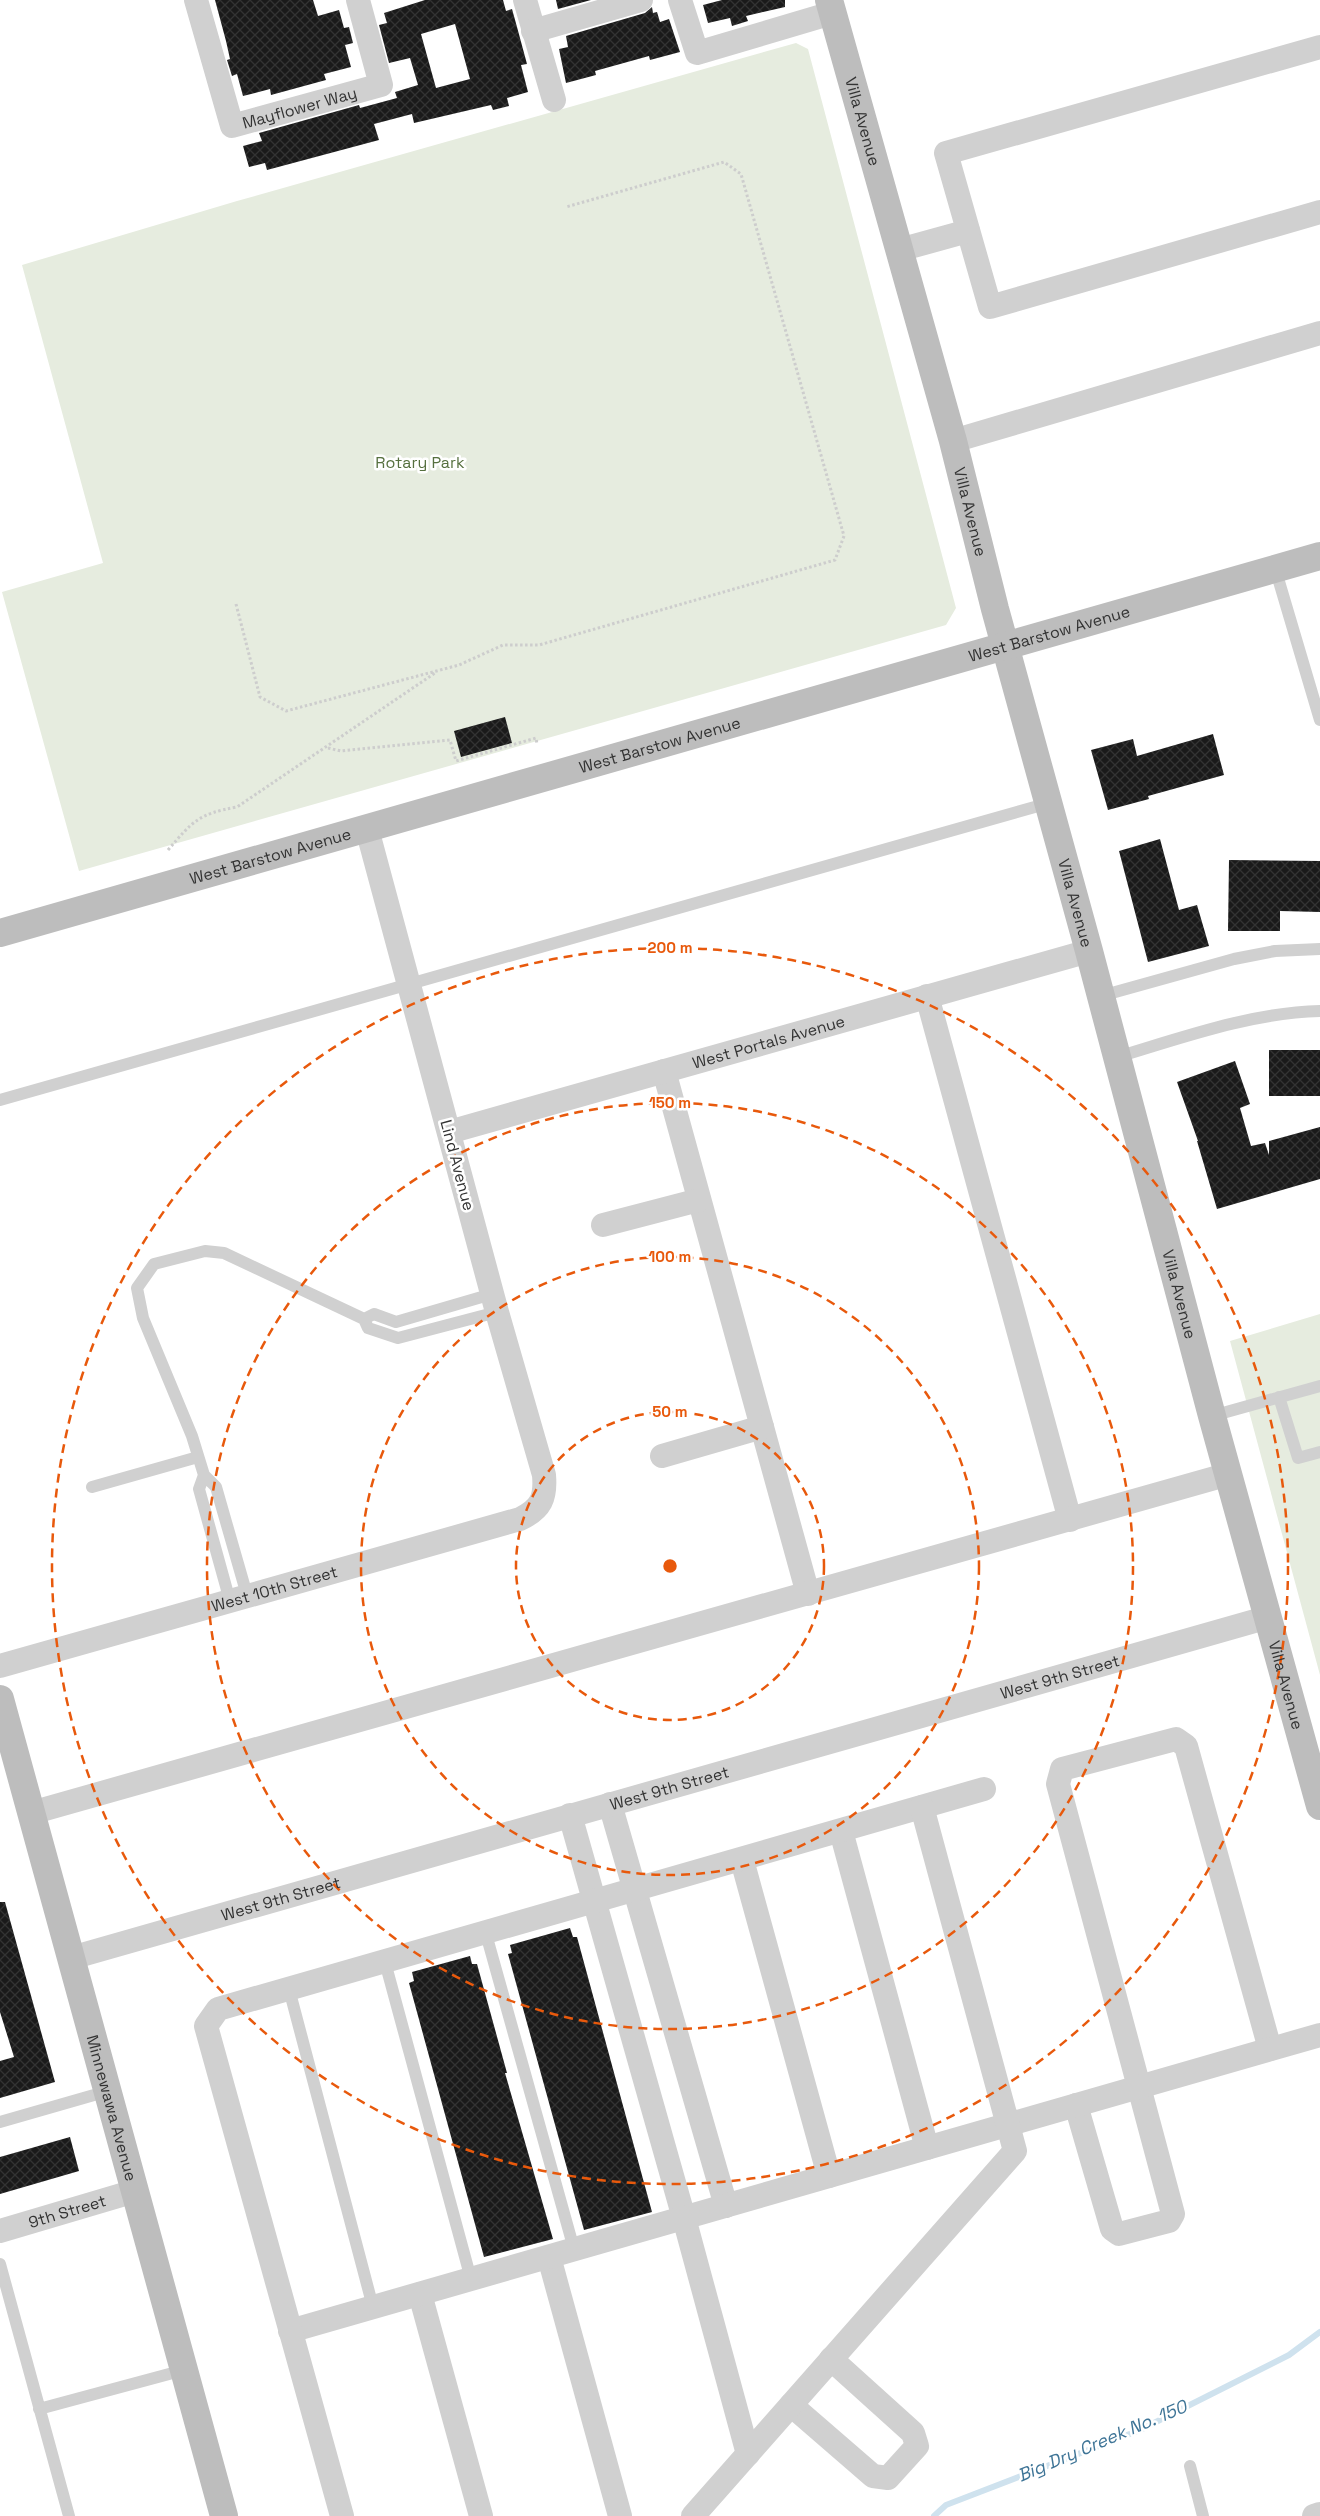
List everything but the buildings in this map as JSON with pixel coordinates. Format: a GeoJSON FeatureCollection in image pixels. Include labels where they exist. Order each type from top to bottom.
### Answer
{"type":"FeatureCollection","features":[{"type":"Feature","properties":{"kind":"main road","name":"Villa Avenue"},"geometry":{"type":"LineString","coordinates":[[830,7],[953,441],[1212,1416],[1320,1806]]}},
{"type":"Feature","properties":{"kind":"main road","name":"West Barstow Avenue"},"geometry":{"type":"LineString","coordinates":[[0,933],[1320,556]]}},
{"type":"Feature","properties":{"kind":"main road","name":"Minnewawa Avenue"},"geometry":{"type":"LineString","coordinates":[[0,1699],[224,2516]]}},
{"type":"Feature","properties":{"kind":"street","name":"Mayflower Way"},"geometry":{"type":"LineString","coordinates":[[196,0],[232,126],[381,85],[358,0]]}},
{"type":"Feature","properties":{"kind":"street"},"geometry":{"type":"LineString","coordinates":[[525,0],[554,100]]}},
{"type":"Feature","properties":{"kind":"street"},"geometry":{"type":"LineString","coordinates":[[534,31],[640,0]]}},
{"type":"Feature","properties":{"kind":"street"},"geometry":{"type":"LineString","coordinates":[[680,0],[697,53],[830,7]]}},
{"type":"Feature","properties":{"kind":"street"},"geometry":{"type":"LineString","coordinates":[[1320,47],[946,153],[990,307],[1320,212]]}},
{"type":"Feature","properties":{"kind":"street"},"geometry":{"type":"LineString","coordinates":[[899,250],[968,231]]}},
{"type":"Feature","properties":{"kind":"street"},"geometry":{"type":"LineString","coordinates":[[953,441],[1320,333]]}},
{"type":"Feature","properties":{"kind":"street","name":"Lind Avenue"},"geometry":{"type":"LineString","coordinates":[[367,829],[495,1303],[544,1475],[545,1490],[543,1501]]}},
{"type":"Feature","properties":{"kind":"street","name":"West Portals Avenue"},"geometry":{"type":"LineString","coordinates":[[449,1132],[1089,951]]}},
{"type":"Feature","properties":{"kind":"street"},"geometry":{"type":"LineString","coordinates":[[927,996],[1070,1520]]}},
{"type":"Feature","properties":{"kind":"street"},"geometry":{"type":"LineString","coordinates":[[664,1071],[808,1594]]}},
{"type":"Feature","properties":{"kind":"street"},"geometry":{"type":"LineString","coordinates":[[604,1225],[699,1200]]}},
{"type":"Feature","properties":{"kind":"street"},"geometry":{"type":"LineString","coordinates":[[662,1456],[762,1427]]}},
{"type":"Feature","properties":{"kind":"street"},"geometry":{"type":"LineString","coordinates":[[31,1813],[1228,1474]]}},
{"type":"Feature","properties":{"kind":"street","name":"West 10th Street"},"geometry":{"type":"LineString","coordinates":[[0,1666],[520,1519],[533,1513],[543,1501]]}},
{"type":"Feature","properties":{"kind":"street","name":"West 9th Street"},"geometry":{"type":"LineString","coordinates":[[71,1958],[1269,1617]]}},
{"type":"Feature","properties":{"kind":"street"},"geometry":{"type":"LineString","coordinates":[[1076,2105],[1112,2229],[1119,2234],[1169,2221],[1173,2214],[1058,1784],[1062,1769],[1176,1738],[1186,1746],[1270,2049]]}},
{"type":"Feature","properties":{"kind":"street"},"geometry":{"type":"LineString","coordinates":[[342,2516],[206,2026],[218,2009],[595,1903],[984,1789]]}},
{"type":"Feature","properties":{"kind":"street"},"geometry":{"type":"LineString","coordinates":[[610,1804],[726,2206]]}},
{"type":"Feature","properties":{"kind":"street"},"geometry":{"type":"LineString","coordinates":[[693,2516],[1015,2151],[922,1807]]}},
{"type":"Feature","properties":{"kind":"street"},"geometry":{"type":"LineString","coordinates":[[570,1815],[684,2218],[748,2454]]}},
{"type":"Feature","properties":{"kind":"street"},"geometry":{"type":"LineString","coordinates":[[841,1831],[927,2148]]}},
{"type":"Feature","properties":{"kind":"street"},"geometry":{"type":"LineString","coordinates":[[742,1860],[829,2176]]}},
{"type":"Feature","properties":{"kind":"street"},"geometry":{"type":"LineString","coordinates":[[290,2331],[1320,2035]]}},
{"type":"Feature","properties":{"kind":"street","name":"9th Street"},"geometry":{"type":"LineString","coordinates":[[0,2231],[135,2191]]}},
{"type":"Feature","properties":{"kind":"street"},"geometry":{"type":"LineString","coordinates":[[549,2257],[620,2516]]}},
{"type":"Feature","properties":{"kind":"street"},"geometry":{"type":"LineString","coordinates":[[420,2294],[481,2516]]}},
{"type":"Feature","properties":{"kind":"street"},"geometry":{"type":"LineString","coordinates":[[791,2405],[873,2476],[888,2478],[917,2446],[913,2433],[832,2359]]}},
{"type":"Feature","properties":{"kind":"street"},"geometry":{"type":"LineString","coordinates":[[1314,2516],[1320,2514]]}},
{"type":"Feature","properties":{"kind":"lane"},"geometry":{"type":"LineString","coordinates":[[1276,568],[1320,720]]}},
{"type":"Feature","properties":{"kind":"lane"},"geometry":{"type":"LineString","coordinates":[[0,1100],[1049,803]]}},
{"type":"Feature","properties":{"kind":"lane"},"geometry":{"type":"LineString","coordinates":[[1101,996],[1234,959],[1275,951],[1320,949]]}},
{"type":"Feature","properties":{"kind":"lane"},"geometry":{"type":"LineString","coordinates":[[1117,1057],[1228,1024],[1289,1012],[1320,1011]]}},
{"type":"Feature","properties":{"kind":"lane"},"geometry":{"type":"LineString","coordinates":[[239,1598],[199,1489],[204,1475],[192,1436],[143,1318],[137,1288],[154,1264],[205,1251],[224,1254],[364,1319],[368,1328],[398,1338],[495,1303]]}},
{"type":"Feature","properties":{"kind":"lane"},"geometry":{"type":"LineString","coordinates":[[364,1319],[374,1314],[396,1322],[495,1303]]}},
{"type":"Feature","properties":{"kind":"lane"},"geometry":{"type":"LineString","coordinates":[[1212,1416],[1320,1386]]}},
{"type":"Feature","properties":{"kind":"lane"},"geometry":{"type":"LineString","coordinates":[[1279,1397],[1298,1458],[1320,1452]]}},
{"type":"Feature","properties":{"kind":"lane"},"geometry":{"type":"LineString","coordinates":[[92,1487],[198,1457]]}},
{"type":"Feature","properties":{"kind":"lane"},"geometry":{"type":"LineString","coordinates":[[486,1934],[574,2249]]}},
{"type":"Feature","properties":{"kind":"lane"},"geometry":{"type":"LineString","coordinates":[[385,1962],[471,2279]]}},
{"type":"Feature","properties":{"kind":"lane"},"geometry":{"type":"LineString","coordinates":[[289,1989],[373,2307]]}},
{"type":"Feature","properties":{"kind":"lane"},"geometry":{"type":"LineString","coordinates":[[0,2122],[108,2091]]}},
{"type":"Feature","properties":{"kind":"lane"},"geometry":{"type":"LineString","coordinates":[[0,2264],[69,2516]]}},
{"type":"Feature","properties":{"kind":"lane"},"geometry":{"type":"LineString","coordinates":[[39,2409],[184,2370]]}},
{"type":"Feature","properties":{"kind":"lane"},"geometry":{"type":"LineString","coordinates":[[1190,2466],[1203,2516]]}},
{"type":"Feature","properties":{"kind":"path"},"geometry":{"type":"LineString","coordinates":[[236,604],[260,697],[286,710],[459,665],[503,645],[539,645],[835,560],[844,536],[741,174],[724,162],[566,207]]}},
{"type":"Feature","properties":{"kind":"path"},"geometry":{"type":"LineString","coordinates":[[168,850],[194,821],[211,812],[237,807],[328,748],[438,671]]}},
{"type":"Feature","properties":{"kind":"path"},"geometry":{"type":"LineString","coordinates":[[328,748],[340,751],[450,740],[456,761],[536,738],[537,744]]}},
{"type":"Feature","properties":{"kind":"green space","name":"Rotary Park"},"geometry":{"type":"Polygon","coordinates":[[[796,43],[808,49],[956,608],[946,625],[79,871],[2,592],[103,563],[22,265],[237,201],[796,43]]]}},
{"type":"Feature","properties":{"kind":"green space"},"geometry":{"type":"Polygon","coordinates":[[[1320,1314],[1320,1675],[1230,1341],[1320,1314]]]}},
{"type":"Feature","properties":{"kind":"waterway","name":"Big Dry Creek No. 150"},"geometry":{"type":"LineString","coordinates":[[934,2516],[946,2505],[1140,2430],[1289,2355],[1320,2332]]}}]}
